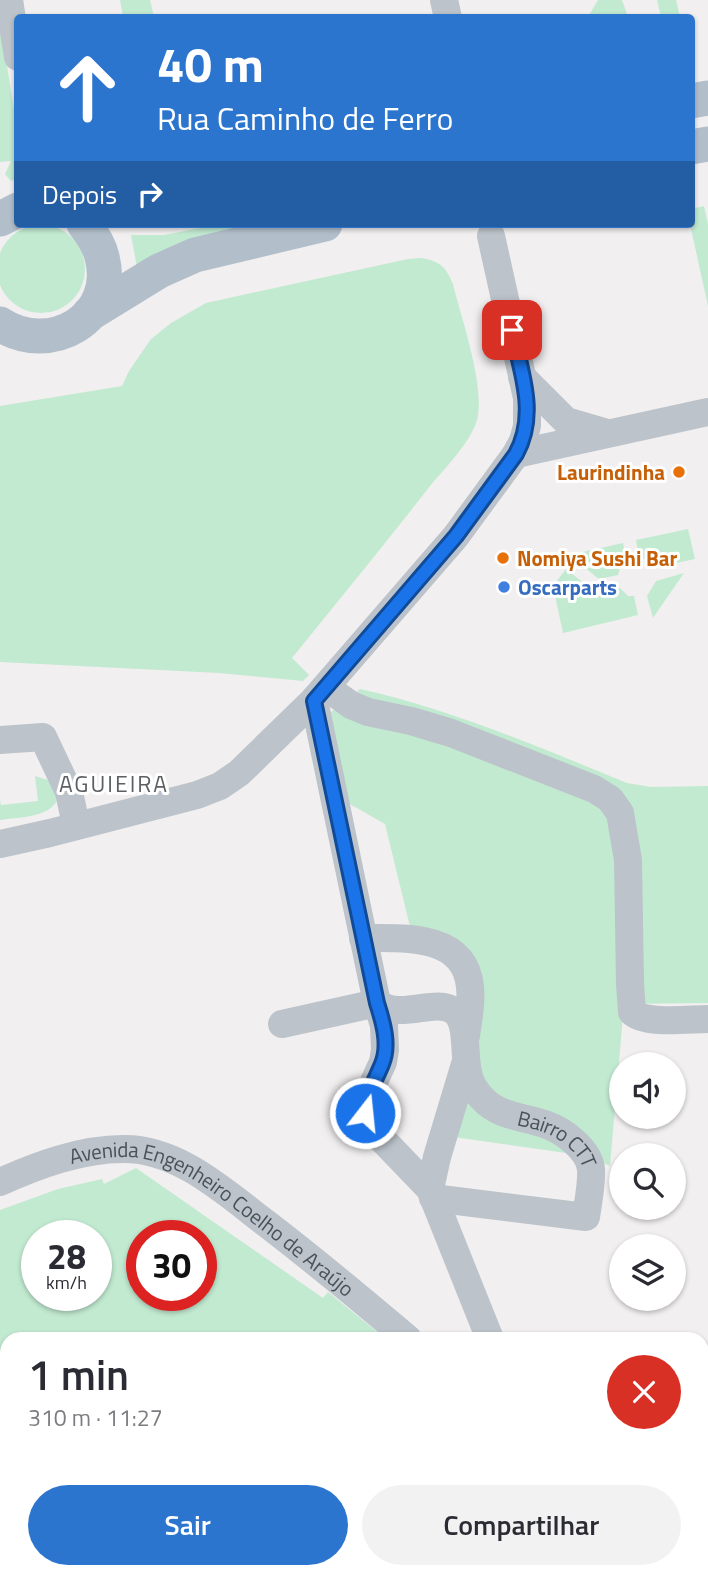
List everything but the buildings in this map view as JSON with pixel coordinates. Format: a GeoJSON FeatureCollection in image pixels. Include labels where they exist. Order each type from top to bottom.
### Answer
{"type":"FeatureCollection","features":[{"type":"Feature","properties":{"kind":"main road"},"geometry":{"type":"LineString","coordinates":[[87,228],[96,240],[103,258],[104,278],[99,297],[89,314]]}},
{"type":"Feature","properties":{"kind":"main road"},"geometry":{"type":"LineString","coordinates":[[4,329],[29,337],[54,336],[77,326],[89,314],[159,271],[195,255],[308,228]]}},
{"type":"Feature","properties":{"kind":"street"},"geometry":{"type":"LineString","coordinates":[[9,1],[14,32]]}},
{"type":"Feature","properties":{"kind":"street"},"geometry":{"type":"LineString","coordinates":[[0,844],[50,833],[220,786],[239,773],[321,694],[456,536],[516,454],[527,426],[527,398],[489,228]]}},
{"type":"Feature","properties":{"kind":"street"},"geometry":{"type":"LineString","coordinates":[[522,377],[566,421]]}},
{"type":"Feature","properties":{"kind":"street"},"geometry":{"type":"LineString","coordinates":[[516,454],[708,412]]}},
{"type":"Feature","properties":{"kind":"street"},"geometry":{"type":"LineString","coordinates":[[527,426],[546,419],[566,421],[610,434]]}},
{"type":"Feature","properties":{"kind":"street"},"geometry":{"type":"LineString","coordinates":[[321,694],[363,937],[384,1025],[383,1062],[367,1097],[365,1113],[378,1135],[431,1194],[487,1332]]}},
{"type":"Feature","properties":{"kind":"street"},"geometry":{"type":"LineString","coordinates":[[321,694],[368,712],[411,720],[452,733],[594,789],[611,799],[620,813],[628,860],[632,1012],[637,1017],[657,1020],[708,1019]]}},
{"type":"Feature","properties":{"kind":"street"},"geometry":{"type":"LineString","coordinates":[[0,740],[43,737],[69,792],[75,820]]}},
{"type":"Feature","properties":{"kind":"street"},"geometry":{"type":"LineString","coordinates":[[0,830],[117,815]]}},
{"type":"Feature","properties":{"kind":"street"},"geometry":{"type":"LineString","coordinates":[[363,937],[422,940],[439,945],[452,953],[469,977],[470,1010],[465,1052],[437,1157],[431,1194]]}},
{"type":"Feature","properties":{"kind":"street"},"geometry":{"type":"LineString","coordinates":[[282,1024],[377,1003]]}},
{"type":"Feature","properties":{"kind":"street","name":"Bairro CTT"},"geometry":{"type":"LineString","coordinates":[[377,1003],[390,1010],[449,1008],[457,1013],[463,1021],[465,1052],[474,1089],[490,1106],[512,1117],[547,1124],[557,1130],[587,1156],[591,1169],[586,1217],[431,1194]]}},
{"type":"Feature","properties":{"kind":"street","name":"Avenida Engenheiro Coelho de Araújo"},"geometry":{"type":"LineString","coordinates":[[0,1182],[77,1155],[124,1149],[156,1154],[203,1176],[301,1250],[400,1332]]}},
{"type":"Feature","properties":{"kind":"green space"},"geometry":{"type":"Polygon","coordinates":[[[120,0],[150,0],[153,14],[122,14],[120,0]]]}},
{"type":"Feature","properties":{"kind":"green space"},"geometry":{"type":"Polygon","coordinates":[[[598,0],[622,0],[627,14],[590,14],[598,0]]]}},
{"type":"Feature","properties":{"kind":"green space"},"geometry":{"type":"Polygon","coordinates":[[[657,0],[676,0],[679,14],[660,14],[657,0]]]}},
{"type":"Feature","properties":{"kind":"green space"},"geometry":{"type":"Polygon","coordinates":[[[0,22],[14,109],[14,180],[11,181],[5,174],[11,161],[0,162],[0,22]]]}},
{"type":"Feature","properties":{"kind":"green space"},"geometry":{"type":"Polygon","coordinates":[[[704,206],[708,224],[708,306],[691,228],[695,228],[695,208],[704,206]]]}},
{"type":"Feature","properties":{"kind":"green space"},"geometry":{"type":"Polygon","coordinates":[[[24,228],[58,228],[66,232],[78,244],[85,260],[85,278],[78,294],[66,306],[50,313],[32,313],[16,306],[4,294],[-1,283],[0,252],[16,232],[24,228]]]}},
{"type":"Feature","properties":{"kind":"green space"},"geometry":{"type":"Polygon","coordinates":[[[201,228],[265,228],[137,267],[131,235],[164,235],[201,228]]]}},
{"type":"Feature","properties":{"kind":"green space"},"geometry":{"type":"Polygon","coordinates":[[[421,258],[442,266],[453,284],[471,350],[477,385],[479,401],[476,424],[458,452],[292,658],[309,675],[303,681],[219,673],[0,662],[0,406],[122,386],[151,339],[171,323],[206,303],[421,258]]]}},
{"type":"Feature","properties":{"kind":"green space"},"geometry":{"type":"Polygon","coordinates":[[[688,529],[695,559],[652,568],[648,560],[639,558],[636,540],[688,529]]]}},
{"type":"Feature","properties":{"kind":"green space"},"geometry":{"type":"Polygon","coordinates":[[[623,543],[627,561],[621,565],[618,575],[599,579],[574,559],[578,553],[623,543]]]}},
{"type":"Feature","properties":{"kind":"green space"},"geometry":{"type":"Polygon","coordinates":[[[566,569],[595,592],[620,588],[628,596],[634,596],[638,615],[563,633],[553,586],[566,569]]]}},
{"type":"Feature","properties":{"kind":"green space"},"geometry":{"type":"Polygon","coordinates":[[[684,573],[653,618],[647,596],[656,581],[684,573]]]}},
{"type":"Feature","properties":{"kind":"green space"},"geometry":{"type":"Polygon","coordinates":[[[360,689],[462,718],[627,783],[651,787],[708,786],[708,1003],[624,1004],[620,1052],[609,1052],[609,1129],[613,1129],[612,1143],[609,1143],[609,1166],[587,1156],[453,1137],[464,969],[413,939],[385,824],[348,803],[326,716],[360,689]]]}},
{"type":"Feature","properties":{"kind":"green space"},"geometry":{"type":"Polygon","coordinates":[[[35,776],[54,782],[57,801],[40,814],[0,820],[0,800],[1,805],[38,801],[35,776]]]}},
{"type":"Feature","properties":{"kind":"green space"},"geometry":{"type":"Polygon","coordinates":[[[136,1168],[211,1220],[126,1220],[126,1311],[217,1311],[217,1224],[323,1298],[328,1292],[377,1332],[0,1332],[0,1210],[58,1189],[102,1179],[104,1184],[136,1168]]]}},
{"type":"Feature","properties":{"kind":"place","name":"Laurindinha"},"geometry":{"type":"Point","coordinates":[679,472]}},
{"type":"Feature","properties":{"kind":"place","name":"Nomiya Sushi Bar"},"geometry":{"type":"Point","coordinates":[503,558]}},
{"type":"Feature","properties":{"kind":"place","name":"Oscarparts"},"geometry":{"type":"Point","coordinates":[504,587]}},
{"type":"Feature","properties":{"kind":"district","name":"AGUIEIRA"},"geometry":{"type":"Point","coordinates":[114,783]}},
{"type":"Feature","properties":{"kind":"route"},"geometry":{"type":"LineString","coordinates":[[365,1113],[367,1097],[383,1062],[384,1025],[377,1003],[314,701],[456,536],[523,441],[527,426],[527,398],[512,330]]}}]}
